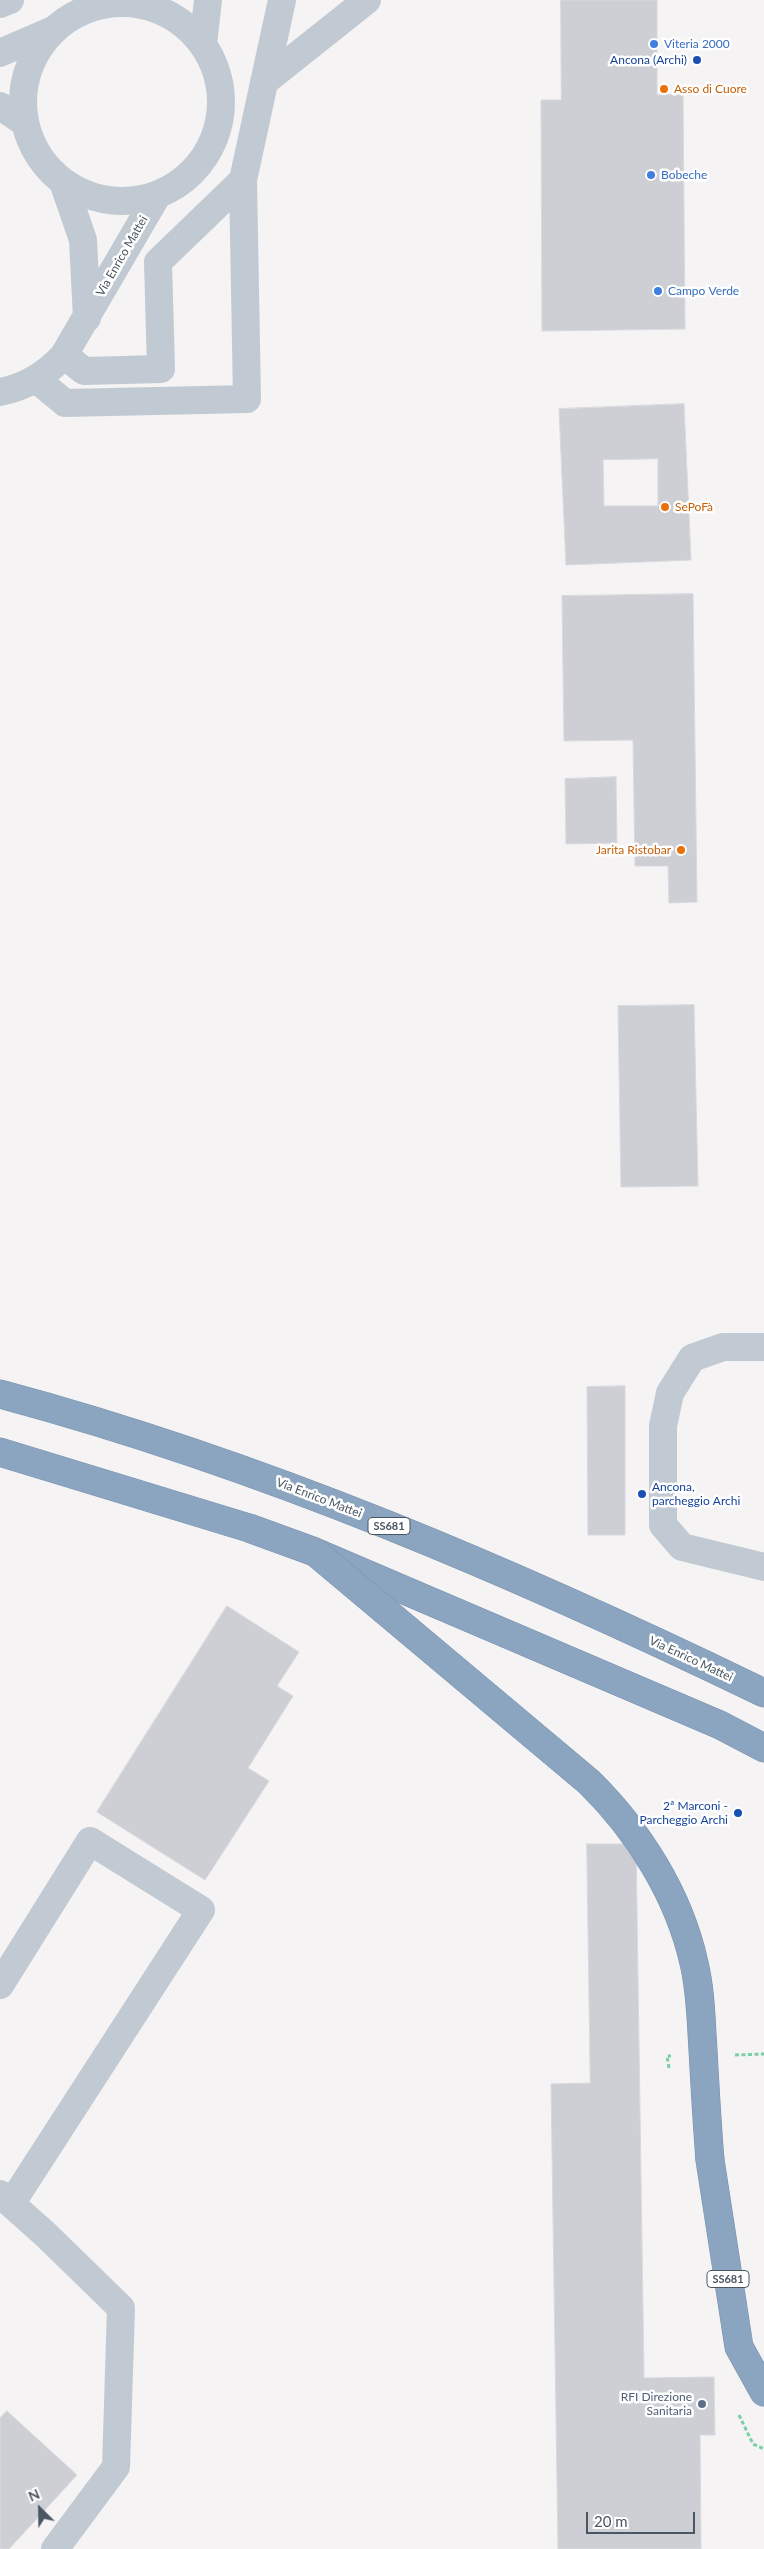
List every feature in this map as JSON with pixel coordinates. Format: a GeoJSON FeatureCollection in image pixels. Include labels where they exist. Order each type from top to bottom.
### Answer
{"type":"FeatureCollection","features":[{"type":"Feature","properties":{"kind":"highway","name":"Via Enrico Mattei"},"geometry":{"type":"LineString","coordinates":[[0,1394],[169,1444],[306,1493],[512,1578],[764,1693]]}},
{"type":"Feature","properties":{"kind":"highway","name":"SS681"},"geometry":{"type":"LineString","coordinates":[[0,1452],[150,1496],[249,1528],[315,1552],[720,1725],[764,1748]]}},
{"type":"Feature","properties":{"kind":"highway","name":"SS681"},"geometry":{"type":"LineString","coordinates":[[315,1552],[589,1782],[622,1818],[644,1848],[676,1909],[694,1963],[701,2010],[710,2160],[739,2347],[764,2392]]}},
{"type":"Feature","properties":{"kind":"street"},"geometry":{"type":"LineString","coordinates":[[0,4],[10,0]]}},
{"type":"Feature","properties":{"kind":"street"},"geometry":{"type":"LineString","coordinates":[[203,44],[208,0]]}},
{"type":"Feature","properties":{"kind":"street"},"geometry":{"type":"LineString","coordinates":[[36,379],[65,403],[247,399],[243,180],[282,0]]}},
{"type":"Feature","properties":{"kind":"street"},"geometry":{"type":"LineString","coordinates":[[264,82],[367,0]]}},
{"type":"Feature","properties":{"kind":"street"},"geometry":{"type":"LineString","coordinates":[[0,53],[54,30],[76,14],[100,5],[129,1],[156,8],[182,23],[203,44],[216,70],[222,100],[217,130],[204,157],[184,179],[158,194],[125,201],[92,197],[63,182],[45,165],[32,145],[24,122],[24,88],[34,56],[54,30]]}},
{"type":"Feature","properties":{"kind":"street"},"geometry":{"type":"LineString","coordinates":[[0,106],[24,122]]}},
{"type":"Feature","properties":{"kind":"street"},"geometry":{"type":"LineString","coordinates":[[161,401],[158,262],[243,180]]}},
{"type":"Feature","properties":{"kind":"street","name":"Via Enrico Mattei"},"geometry":{"type":"LineString","coordinates":[[63,182],[83,240],[87,318]]}},
{"type":"Feature","properties":{"kind":"street","name":"Via Enrico Mattei"},"geometry":{"type":"LineString","coordinates":[[0,392],[36,379],[52,368],[64,355],[158,194]]}},
{"type":"Feature","properties":{"kind":"street"},"geometry":{"type":"LineString","coordinates":[[64,355],[84,371],[161,369]]}},
{"type":"Feature","properties":{"kind":"street"},"geometry":{"type":"LineString","coordinates":[[764,1346],[723,1347],[692,1358],[670,1393],[663,1426],[662,1525],[682,1547],[764,1567]]}},
{"type":"Feature","properties":{"kind":"street"},"geometry":{"type":"LineString","coordinates":[[0,1984],[90,1841],[201,1910],[6,2199],[120,2308],[116,2467],[55,2549]]}},
{"type":"Feature","properties":{"kind":"building"},"geometry":{"type":"Polygon","coordinates":[[[561,0],[657,0],[657,95],[683,94],[685,329],[542,331],[541,100],[561,100],[561,0]]]}},
{"type":"Feature","properties":{"kind":"building"},"geometry":{"type":"Polygon","coordinates":[[[684,404],[691,560],[566,565],[559,409],[684,404]],[[658,459],[603,460],[604,506],[658,506],[658,459]]]}},
{"type":"Feature","properties":{"kind":"building"},"geometry":{"type":"Polygon","coordinates":[[[693,594],[697,902],[669,903],[668,866],[635,866],[633,740],[564,741],[562,596],[693,594]]]}},
{"type":"Feature","properties":{"kind":"building"},"geometry":{"type":"Polygon","coordinates":[[[616,777],[617,843],[566,844],[565,779],[616,777]]]}},
{"type":"Feature","properties":{"kind":"building"},"geometry":{"type":"Polygon","coordinates":[[[694,1005],[698,1186],[621,1187],[618,1006],[694,1005]]]}},
{"type":"Feature","properties":{"kind":"building"},"geometry":{"type":"Polygon","coordinates":[[[625,1386],[625,1535],[588,1535],[587,1387],[625,1386]]]}},
{"type":"Feature","properties":{"kind":"building"},"geometry":{"type":"Polygon","coordinates":[[[227,1606],[299,1652],[277,1686],[293,1696],[248,1768],[269,1781],[205,1880],[97,1812],[227,1606]]]}},
{"type":"Feature","properties":{"kind":"building"},"geometry":{"type":"Polygon","coordinates":[[[587,1844],[636,1844],[644,2378],[714,2377],[715,2435],[700,2435],[701,2549],[558,2549],[551,2084],[590,2083],[587,1844]]]}},
{"type":"Feature","properties":{"kind":"building"},"geometry":{"type":"Polygon","coordinates":[[[7,2411],[77,2475],[9,2549],[0,2549],[0,2418],[7,2411]]]}},
{"type":"Feature","properties":{"kind":"place","name":"Viteria 2000"},"geometry":{"type":"Point","coordinates":[654,44]}},
{"type":"Feature","properties":{"kind":"place","name":"Ancona (Archi)"},"geometry":{"type":"Point","coordinates":[697,60]}},
{"type":"Feature","properties":{"kind":"place","name":"Asso di Cuore"},"geometry":{"type":"Point","coordinates":[664,89]}},
{"type":"Feature","properties":{"kind":"place","name":"Bobeche"},"geometry":{"type":"Point","coordinates":[651,175]}},
{"type":"Feature","properties":{"kind":"place","name":"Campo Verde"},"geometry":{"type":"Point","coordinates":[658,291]}},
{"type":"Feature","properties":{"kind":"place","name":"SePoFà"},"geometry":{"type":"Point","coordinates":[665,507]}},
{"type":"Feature","properties":{"kind":"place","name":"Jarita Ristobar"},"geometry":{"type":"Point","coordinates":[681,850]}},
{"type":"Feature","properties":{"kind":"place","name":"Ancona, parcheggio Archi"},"geometry":{"type":"Point","coordinates":[642,1494]}},
{"type":"Feature","properties":{"kind":"place","name":"2ª Marconi - Parcheggio Archi"},"geometry":{"type":"Point","coordinates":[738,1813]}},
{"type":"Feature","properties":{"kind":"place","name":"RFI Direzione Sanitaria"},"geometry":{"type":"Point","coordinates":[702,2404]}}]}
